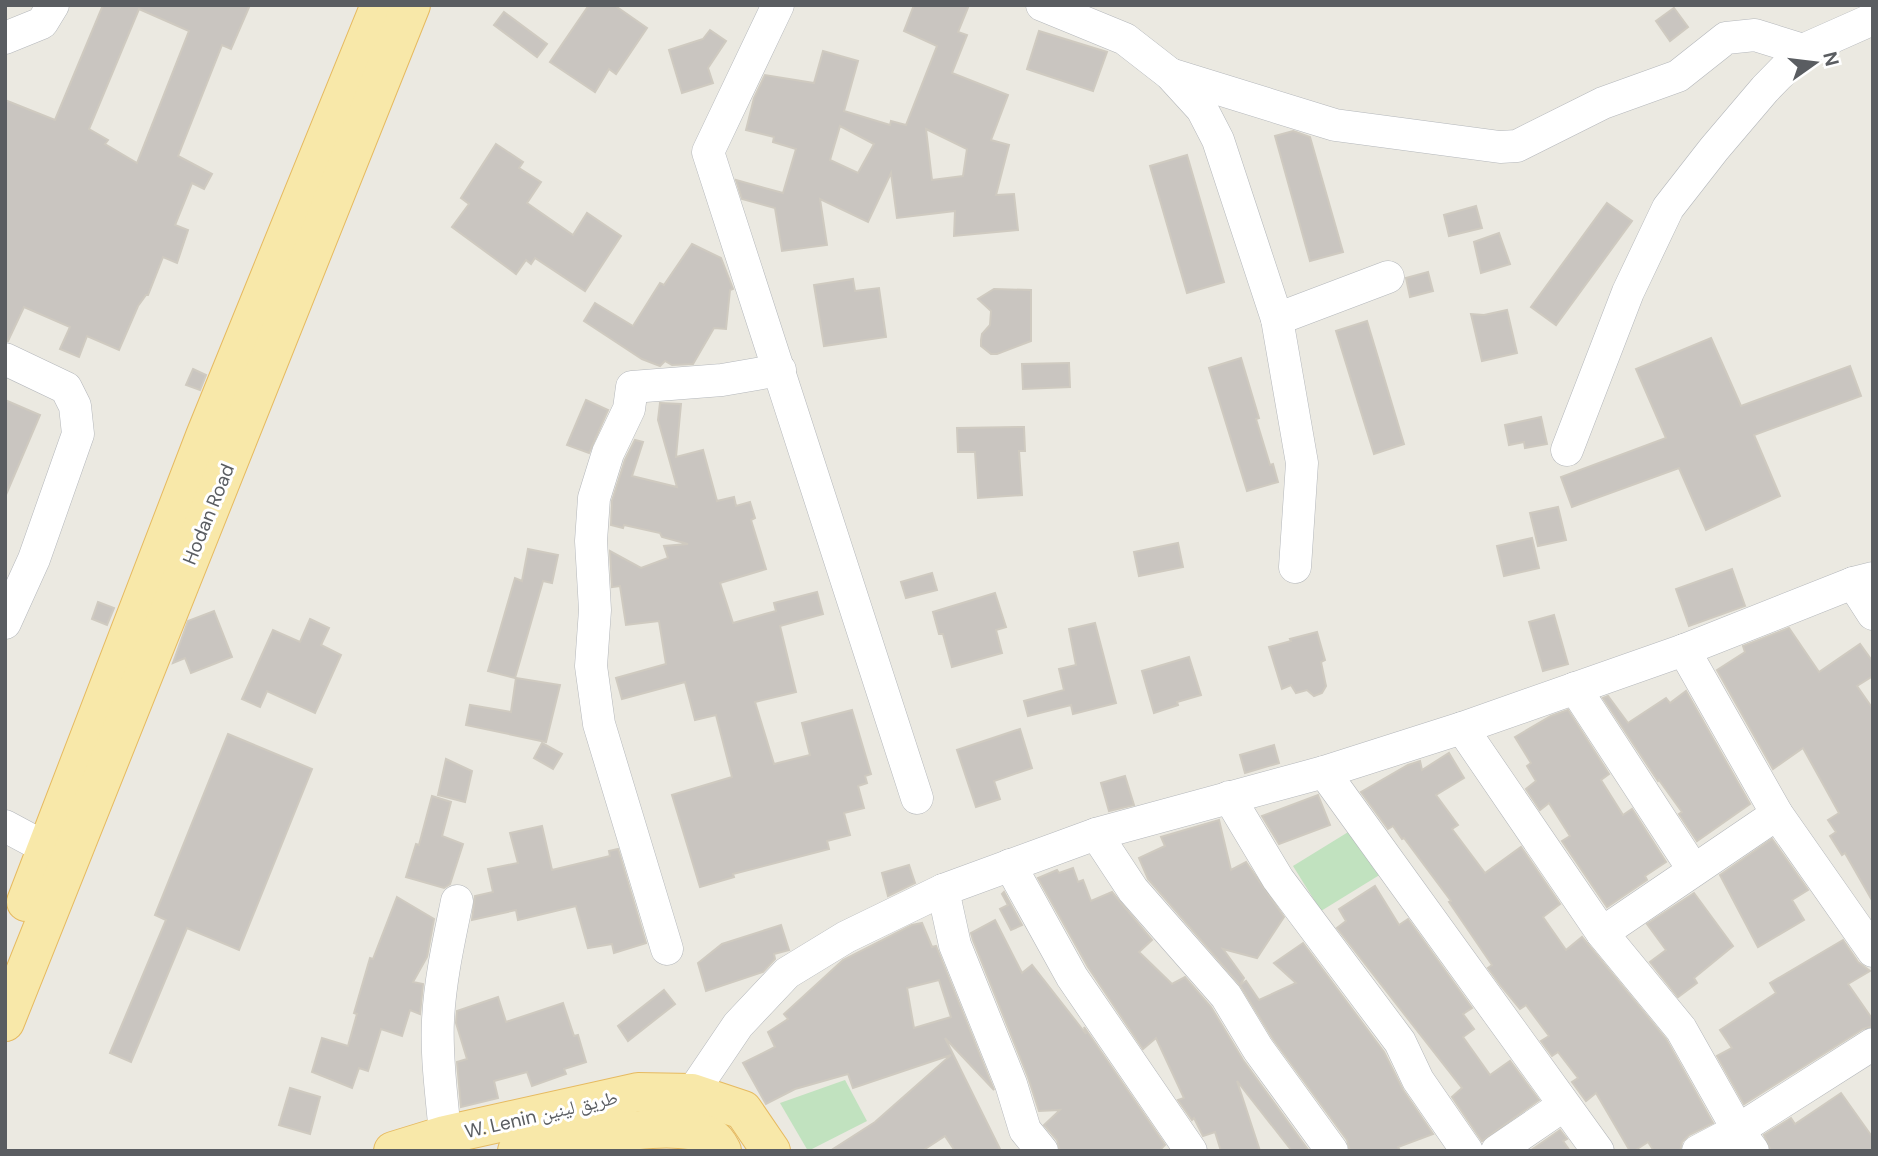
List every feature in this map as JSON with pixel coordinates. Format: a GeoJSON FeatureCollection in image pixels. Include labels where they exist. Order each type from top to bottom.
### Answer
{"type":"FeatureCollection","features":[{"type":"Feature","properties":{"kind":"main road","name":"Hodan Road"},"geometry":{"type":"LineString","coordinates":[[5,956],[205,436],[380,5]]}},
{"type":"Feature","properties":{"kind":"main road","name":"Hodan Road"},"geometry":{"type":"LineString","coordinates":[[5,1022],[411,5]]}},
{"type":"Feature","properties":{"kind":"main road","name":"W. Lenin طريق لينين"},"geometry":{"type":"LineString","coordinates":[[511,1141],[638,1092],[692,1093],[743,1110],[771,1151]]}},
{"type":"Feature","properties":{"kind":"main road","name":"W. Lenin طريق لينين"},"geometry":{"type":"LineString","coordinates":[[393,1151],[445,1135],[511,1141],[678,1128],[713,1138],[722,1151]]}},
{"type":"Feature","properties":{"kind":"street"},"geometry":{"type":"LineString","coordinates":[[5,38],[42,23],[53,5]]}},
{"type":"Feature","properties":{"kind":"street"},"geometry":{"type":"LineString","coordinates":[[778,5],[709,152],[917,798]]}},
{"type":"Feature","properties":{"kind":"street"},"geometry":{"type":"LineString","coordinates":[[1042,5],[1125,39],[1170,74],[1202,109],[1218,140],[1277,319],[1302,463],[1295,567]]}},
{"type":"Feature","properties":{"kind":"street"},"geometry":{"type":"LineString","coordinates":[[1567,450],[1628,292],[1668,208],[1723,139],[1802,50],[1873,19]]}},
{"type":"Feature","properties":{"kind":"street"},"geometry":{"type":"LineString","coordinates":[[1170,74],[1335,125],[1500,147],[1517,146],[1604,103],[1678,76],[1726,38],[1755,35],[1802,50]]}},
{"type":"Feature","properties":{"kind":"street"},"geometry":{"type":"LineString","coordinates":[[1277,319],[1388,277]]}},
{"type":"Feature","properties":{"kind":"street"},"geometry":{"type":"LineString","coordinates":[[5,359],[66,388],[75,406],[78,434],[34,559],[5,623]]}},
{"type":"Feature","properties":{"kind":"street"},"geometry":{"type":"LineString","coordinates":[[667,949],[599,724],[591,666],[594,610],[591,541],[594,498],[608,453],[629,409],[632,387],[722,380],[780,370]]}},
{"type":"Feature","properties":{"kind":"street"},"geometry":{"type":"LineString","coordinates":[[678,1128],[692,1093],[738,1024],[787,973],[846,937],[943,890],[1096,834],[1324,772],[1462,728],[1684,650],[1863,580],[1873,614]]}},
{"type":"Feature","properties":{"kind":"street"},"geometry":{"type":"LineString","coordinates":[[1684,650],[1777,814],[1873,951]]}},
{"type":"Feature","properties":{"kind":"street"},"geometry":{"type":"LineString","coordinates":[[1575,688],[1693,869]]}},
{"type":"Feature","properties":{"kind":"street"},"geometry":{"type":"LineString","coordinates":[[1462,728],[1602,933],[1681,1029],[1745,1140]]}},
{"type":"Feature","properties":{"kind":"street"},"geometry":{"type":"LineString","coordinates":[[1324,772],[1598,1151]]}},
{"type":"Feature","properties":{"kind":"street"},"geometry":{"type":"LineString","coordinates":[[1229,797],[1278,879],[1400,1042],[1419,1080],[1466,1151]]}},
{"type":"Feature","properties":{"kind":"street"},"geometry":{"type":"LineString","coordinates":[[1602,933],[1777,814]]}},
{"type":"Feature","properties":{"kind":"street"},"geometry":{"type":"LineString","coordinates":[[5,826],[46,848]]}},
{"type":"Feature","properties":{"kind":"street"},"geometry":{"type":"LineString","coordinates":[[1096,834],[1133,890],[1226,996],[1258,1049],[1332,1151]]}},
{"type":"Feature","properties":{"kind":"street"},"geometry":{"type":"LineString","coordinates":[[1010,865],[1072,977],[1191,1151]]}},
{"type":"Feature","properties":{"kind":"street"},"geometry":{"type":"LineString","coordinates":[[943,890],[955,945],[1011,1084],[1025,1130],[1042,1151]]}},
{"type":"Feature","properties":{"kind":"street"},"geometry":{"type":"LineString","coordinates":[[445,1135],[438,1066],[438,1019],[444,968],[457,901]]}},
{"type":"Feature","properties":{"kind":"street"},"geometry":{"type":"LineString","coordinates":[[1698,1151],[1745,1140],[1873,1044]]}},
{"type":"Feature","properties":{"kind":"street"},"geometry":{"type":"LineString","coordinates":[[1497,1151],[1564,1105]]}},
{"type":"Feature","properties":{"kind":"green space"},"geometry":{"type":"Polygon","coordinates":[[[1358,826],[1386,871],[1321,911],[1293,866],[1358,826]]]}},
{"type":"Feature","properties":{"kind":"green space"},"geometry":{"type":"Polygon","coordinates":[[[845,1080],[867,1121],[808,1151],[780,1103],[845,1080]]]}},
{"type":"Feature","properties":{"kind":"building"},"geometry":{"type":"Polygon","coordinates":[[[103,5],[250,5],[231,49],[222,45],[178,156],[212,174],[204,189],[192,183],[175,225],[188,230],[177,263],[163,257],[148,295],[138,306],[119,350],[87,336],[79,357],[60,349],[70,327],[24,307],[8,341],[5,341],[5,100],[55,120],[103,5]],[[139,9],[89,129],[108,140],[105,144],[137,163],[189,31],[139,9]]]}},
{"type":"Feature","properties":{"kind":"building"},"geometry":{"type":"Polygon","coordinates":[[[589,5],[614,5],[647,28],[616,74],[609,69],[595,92],[550,62],[589,5]]]}},
{"type":"Feature","properties":{"kind":"building"},"geometry":{"type":"Polygon","coordinates":[[[914,5],[969,5],[958,32],[967,35],[952,73],[1008,95],[991,140],[1009,145],[996,195],[1014,194],[1018,230],[954,236],[955,211],[897,218],[891,173],[868,222],[820,199],[827,245],[782,251],[775,208],[742,199],[736,180],[783,193],[796,149],[773,142],[774,137],[746,130],[754,98],[765,75],[814,83],[823,51],[858,61],[844,111],[890,125],[891,121],[906,125],[937,46],[904,31],[914,5]],[[840,126],[830,160],[858,173],[874,144],[840,126]],[[926,129],[932,180],[963,176],[967,149],[926,129]]]}},
{"type":"Feature","properties":{"kind":"building"},"geometry":{"type":"Polygon","coordinates":[[[1674,8],[1688,27],[1670,41],[1656,21],[1674,8]]]}},
{"type":"Feature","properties":{"kind":"building"},"geometry":{"type":"Polygon","coordinates":[[[504,12],[547,44],[537,57],[494,25],[504,12]]]}},
{"type":"Feature","properties":{"kind":"building"},"geometry":{"type":"Polygon","coordinates":[[[710,30],[726,41],[708,68],[713,83],[682,93],[669,50],[703,39],[710,30]]]}},
{"type":"Feature","properties":{"kind":"building"},"geometry":{"type":"Polygon","coordinates":[[[1039,31],[1107,52],[1093,91],[1027,69],[1039,31]]]}},
{"type":"Feature","properties":{"kind":"building"},"geometry":{"type":"Polygon","coordinates":[[[1293,131],[1310,137],[1343,252],[1310,261],[1275,136],[1293,131]]]}},
{"type":"Feature","properties":{"kind":"building"},"geometry":{"type":"Polygon","coordinates":[[[496,144],[523,162],[519,168],[541,182],[527,203],[573,235],[587,213],[621,236],[585,291],[535,258],[531,264],[526,260],[516,274],[452,227],[469,204],[461,198],[496,144]]]}},
{"type":"Feature","properties":{"kind":"building"},"geometry":{"type":"Polygon","coordinates":[[[1187,155],[1224,282],[1187,293],[1150,166],[1187,155]]]}},
{"type":"Feature","properties":{"kind":"building"},"geometry":{"type":"Polygon","coordinates":[[[1607,203],[1632,221],[1556,325],[1531,307],[1607,203]]]}},
{"type":"Feature","properties":{"kind":"building"},"geometry":{"type":"Polygon","coordinates":[[[1476,206],[1482,228],[1449,236],[1444,215],[1476,206]]]}},
{"type":"Feature","properties":{"kind":"building"},"geometry":{"type":"Polygon","coordinates":[[[1499,233],[1510,264],[1481,273],[1474,242],[1499,233]]]}},
{"type":"Feature","properties":{"kind":"building"},"geometry":{"type":"Polygon","coordinates":[[[692,244],[721,258],[733,289],[730,290],[726,329],[714,328],[693,364],[672,365],[665,361],[660,366],[642,359],[584,321],[595,303],[633,326],[660,283],[664,285],[692,244]]]}},
{"type":"Feature","properties":{"kind":"building"},"geometry":{"type":"Polygon","coordinates":[[[1428,272],[1433,291],[1410,297],[1406,278],[1428,272]]]}},
{"type":"Feature","properties":{"kind":"building"},"geometry":{"type":"Polygon","coordinates":[[[853,279],[855,291],[879,288],[886,337],[824,346],[814,285],[853,279]]]}},
{"type":"Feature","properties":{"kind":"building"},"geometry":{"type":"Polygon","coordinates":[[[994,289],[1031,290],[1031,341],[991,354],[981,346],[981,340],[982,334],[990,325],[991,311],[978,299],[994,289]]]}},
{"type":"Feature","properties":{"kind":"building"},"geometry":{"type":"Polygon","coordinates":[[[1507,310],[1517,353],[1482,361],[1471,314],[1484,315],[1507,310]]]}},
{"type":"Feature","properties":{"kind":"building"},"geometry":{"type":"Polygon","coordinates":[[[1367,321],[1404,444],[1374,454],[1336,331],[1367,321]]]}},
{"type":"Feature","properties":{"kind":"building"},"geometry":{"type":"Polygon","coordinates":[[[1711,338],[1741,406],[1850,366],[1861,396],[1754,435],[1780,496],[1706,530],[1679,468],[1572,507],[1561,477],[1666,438],[1636,369],[1711,338]]]}},
{"type":"Feature","properties":{"kind":"building"},"geometry":{"type":"Polygon","coordinates":[[[1241,358],[1259,418],[1256,419],[1278,482],[1247,491],[1209,368],[1241,358]]]}},
{"type":"Feature","properties":{"kind":"building"},"geometry":{"type":"Polygon","coordinates":[[[1069,363],[1070,387],[1023,389],[1022,364],[1069,363]]]}},
{"type":"Feature","properties":{"kind":"building"},"geometry":{"type":"Polygon","coordinates":[[[193,369],[206,375],[200,390],[186,385],[193,369]]]}},
{"type":"Feature","properties":{"kind":"building"},"geometry":{"type":"Polygon","coordinates":[[[5,400],[40,415],[5,497],[5,400]]]}},
{"type":"Feature","properties":{"kind":"building"},"geometry":{"type":"Polygon","coordinates":[[[586,400],[608,410],[589,453],[567,445],[586,400]]]}},
{"type":"Feature","properties":{"kind":"building"},"geometry":{"type":"Polygon","coordinates":[[[660,403],[681,404],[676,457],[703,450],[717,501],[734,497],[736,506],[750,502],[755,518],[751,520],[766,569],[720,583],[733,623],[776,611],[774,603],[817,592],[823,614],[780,626],[796,692],[755,702],[774,764],[810,755],[802,723],[852,710],[871,774],[865,776],[867,783],[858,786],[864,808],[844,813],[850,835],[827,841],[829,849],[733,874],[734,877],[700,887],[672,795],[732,777],[716,715],[695,720],[685,682],[622,699],[616,678],[666,664],[659,621],[626,625],[620,586],[612,587],[610,551],[641,568],[668,558],[664,546],[688,544],[662,537],[660,533],[611,525],[612,501],[625,460],[635,440],[643,442],[632,476],[677,487],[658,420],[660,403]]]}},
{"type":"Feature","properties":{"kind":"building"},"geometry":{"type":"Polygon","coordinates":[[[1541,417],[1547,444],[1525,448],[1524,442],[1509,445],[1505,425],[1541,417]]]}},
{"type":"Feature","properties":{"kind":"building"},"geometry":{"type":"Polygon","coordinates":[[[1024,427],[1025,451],[1019,451],[1022,495],[978,498],[975,452],[958,452],[957,428],[1024,427]]]}},
{"type":"Feature","properties":{"kind":"building"},"geometry":{"type":"Polygon","coordinates":[[[1558,507],[1566,540],[1538,546],[1530,513],[1558,507]]]}},
{"type":"Feature","properties":{"kind":"building"},"geometry":{"type":"Polygon","coordinates":[[[1532,538],[1539,568],[1504,576],[1497,546],[1532,538]]]}},
{"type":"Feature","properties":{"kind":"building"},"geometry":{"type":"Polygon","coordinates":[[[1178,543],[1183,567],[1139,576],[1134,552],[1178,543]]]}},
{"type":"Feature","properties":{"kind":"building"},"geometry":{"type":"Polygon","coordinates":[[[528,549],[558,555],[552,583],[543,581],[515,678],[488,671],[515,578],[522,581],[528,549]]]}},
{"type":"Feature","properties":{"kind":"building"},"geometry":{"type":"Polygon","coordinates":[[[1732,569],[1745,606],[1689,626],[1676,589],[1732,569]]]}},
{"type":"Feature","properties":{"kind":"building"},"geometry":{"type":"Polygon","coordinates":[[[932,573],[937,590],[906,598],[901,582],[932,573]]]}},
{"type":"Feature","properties":{"kind":"building"},"geometry":{"type":"Polygon","coordinates":[[[995,593],[1006,627],[996,630],[1002,653],[952,667],[943,634],[939,634],[933,612],[995,593]]]}},
{"type":"Feature","properties":{"kind":"building"},"geometry":{"type":"Polygon","coordinates":[[[98,602],[114,608],[107,625],[92,619],[98,602]]]}},
{"type":"Feature","properties":{"kind":"building"},"geometry":{"type":"Polygon","coordinates":[[[214,611],[232,657],[191,673],[185,658],[173,663],[188,621],[214,611]]]}},
{"type":"Feature","properties":{"kind":"building"},"geometry":{"type":"Polygon","coordinates":[[[1554,615],[1568,664],[1543,671],[1529,622],[1554,615]]]}},
{"type":"Feature","properties":{"kind":"building"},"geometry":{"type":"Polygon","coordinates":[[[310,619],[329,628],[321,645],[341,655],[315,713],[267,691],[260,707],[242,699],[273,630],[300,642],[310,619]]]}},
{"type":"Feature","properties":{"kind":"building"},"geometry":{"type":"Polygon","coordinates":[[[1095,623],[1116,703],[1073,714],[1071,705],[1028,716],[1024,701],[1064,690],[1059,669],[1076,665],[1069,629],[1095,623]]]}},
{"type":"Feature","properties":{"kind":"building"},"geometry":{"type":"Polygon","coordinates":[[[1789,628],[1819,672],[1860,644],[1873,662],[1873,676],[1857,686],[1873,709],[1873,902],[1845,853],[1842,855],[1830,836],[1836,832],[1828,820],[1839,813],[1803,748],[1773,769],[1717,670],[1745,652],[1743,646],[1789,628]]]}},
{"type":"Feature","properties":{"kind":"building"},"geometry":{"type":"Polygon","coordinates":[[[1317,632],[1325,660],[1321,662],[1326,686],[1322,693],[1314,696],[1307,690],[1296,693],[1291,685],[1282,689],[1269,647],[1317,632]]]}},
{"type":"Feature","properties":{"kind":"building"},"geometry":{"type":"Polygon","coordinates":[[[1189,657],[1201,695],[1154,713],[1142,671],[1189,657]]]}},
{"type":"Feature","properties":{"kind":"building"},"geometry":{"type":"Polygon","coordinates":[[[516,678],[560,685],[546,742],[466,725],[470,705],[511,712],[516,678]]]}},
{"type":"Feature","properties":{"kind":"building"},"geometry":{"type":"Polygon","coordinates":[[[1686,691],[1750,804],[1697,841],[1679,814],[1682,812],[1603,698],[1608,696],[1628,723],[1666,698],[1670,703],[1686,691]]]}},
{"type":"Feature","properties":{"kind":"building"},"geometry":{"type":"Polygon","coordinates":[[[1568,710],[1609,774],[1601,780],[1623,815],[1632,809],[1666,862],[1645,876],[1647,880],[1607,907],[1562,841],[1570,836],[1549,803],[1540,810],[1526,789],[1536,781],[1527,766],[1531,763],[1515,737],[1551,716],[1568,710]]]}},
{"type":"Feature","properties":{"kind":"building"},"geometry":{"type":"Polygon","coordinates":[[[1020,729],[1032,768],[994,781],[1000,799],[976,807],[957,750],[1020,729]]]}},
{"type":"Feature","properties":{"kind":"building"},"geometry":{"type":"Polygon","coordinates":[[[228,734],[312,769],[239,950],[187,928],[131,1062],[110,1053],[166,920],[155,915],[228,734]]]}},
{"type":"Feature","properties":{"kind":"building"},"geometry":{"type":"Polygon","coordinates":[[[542,743],[562,754],[553,769],[534,758],[542,743]]]}},
{"type":"Feature","properties":{"kind":"building"},"geometry":{"type":"Polygon","coordinates":[[[1274,745],[1279,763],[1245,773],[1240,755],[1274,745]]]}},
{"type":"Feature","properties":{"kind":"building"},"geometry":{"type":"Polygon","coordinates":[[[1449,753],[1464,778],[1436,795],[1458,825],[1452,829],[1485,873],[1521,847],[1560,904],[1543,917],[1566,950],[1582,937],[1666,1039],[1713,1123],[1689,1135],[1682,1142],[1680,1151],[1654,1151],[1648,1142],[1630,1151],[1596,1093],[1586,1101],[1572,1082],[1578,1078],[1558,1052],[1552,1056],[1541,1041],[1549,1036],[1526,1005],[1520,1009],[1488,968],[1492,965],[1449,902],[1451,901],[1404,838],[1402,839],[1393,826],[1388,829],[1361,792],[1408,765],[1420,761],[1422,770],[1449,753]]]}},
{"type":"Feature","properties":{"kind":"building"},"geometry":{"type":"Polygon","coordinates":[[[446,759],[472,771],[465,802],[438,795],[446,759]]]}},
{"type":"Feature","properties":{"kind":"building"},"geometry":{"type":"Polygon","coordinates":[[[1125,776],[1134,805],[1109,811],[1101,783],[1125,776]]]}},
{"type":"Feature","properties":{"kind":"building"},"geometry":{"type":"Polygon","coordinates":[[[1318,795],[1330,825],[1279,844],[1262,816],[1318,795]]]}},
{"type":"Feature","properties":{"kind":"building"},"geometry":{"type":"Polygon","coordinates":[[[432,796],[451,802],[442,836],[463,844],[450,884],[444,888],[406,877],[416,844],[419,845],[432,796]]]}},
{"type":"Feature","properties":{"kind":"building"},"geometry":{"type":"Polygon","coordinates":[[[1219,820],[1231,870],[1246,862],[1284,917],[1257,958],[1223,949],[1244,978],[1240,985],[1148,879],[1139,858],[1165,846],[1161,837],[1219,820]]]}},
{"type":"Feature","properties":{"kind":"building"},"geometry":{"type":"Polygon","coordinates":[[[542,826],[552,870],[610,856],[609,851],[618,849],[646,943],[614,953],[612,944],[588,948],[576,906],[518,920],[516,910],[472,920],[475,896],[493,892],[488,869],[518,863],[510,833],[542,826]]]}},
{"type":"Feature","properties":{"kind":"building"},"geometry":{"type":"Polygon","coordinates":[[[1772,839],[1808,890],[1792,900],[1804,920],[1758,947],[1720,875],[1772,839]]]}},
{"type":"Feature","properties":{"kind":"building"},"geometry":{"type":"Polygon","coordinates":[[[909,865],[915,883],[888,896],[882,873],[909,865]]]}},
{"type":"Feature","properties":{"kind":"building"},"geometry":{"type":"Polygon","coordinates":[[[1073,868],[1078,882],[1083,880],[1091,901],[1112,892],[1152,940],[1139,952],[1172,984],[1185,977],[1211,1007],[1243,1060],[1309,1151],[1292,1151],[1237,1081],[1260,1151],[1221,1151],[1215,1132],[1203,1136],[1194,1118],[1192,1120],[1178,1100],[1184,1098],[1156,1038],[1143,1049],[1088,967],[1038,878],[1057,870],[1059,873],[1073,868]]]}},
{"type":"Feature","properties":{"kind":"building"},"geometry":{"type":"Polygon","coordinates":[[[1375,886],[1399,925],[1408,919],[1472,1008],[1463,1014],[1474,1029],[1463,1037],[1490,1075],[1510,1061],[1539,1100],[1482,1141],[1452,1097],[1462,1088],[1337,928],[1346,921],[1339,909],[1375,886]]]}},
{"type":"Feature","properties":{"kind":"building"},"geometry":{"type":"Polygon","coordinates":[[[1004,892],[1022,925],[1011,930],[1000,909],[1008,905],[1002,894],[1004,892]]]}},
{"type":"Feature","properties":{"kind":"building"},"geometry":{"type":"Polygon","coordinates":[[[1694,893],[1733,946],[1694,978],[1697,983],[1678,997],[1650,962],[1666,950],[1647,924],[1694,893]]]}},
{"type":"Feature","properties":{"kind":"building"},"geometry":{"type":"Polygon","coordinates":[[[397,897],[434,919],[427,957],[413,982],[423,984],[420,1014],[410,1010],[402,1036],[381,1029],[368,1071],[359,1068],[352,1088],[312,1072],[322,1038],[348,1046],[357,1014],[354,1013],[370,958],[373,959],[397,897]]]}},
{"type":"Feature","properties":{"kind":"building"},"geometry":{"type":"Polygon","coordinates":[[[995,920],[1022,973],[1032,965],[1086,1034],[1084,1027],[1165,1145],[1159,1151],[1060,1151],[1057,1140],[1044,1125],[1060,1110],[1039,1111],[971,933],[995,920]]]}},
{"type":"Feature","properties":{"kind":"building"},"geometry":{"type":"Polygon","coordinates":[[[922,923],[932,947],[936,946],[994,1090],[945,1038],[1001,1151],[955,1151],[945,1136],[922,1151],[830,1151],[875,1122],[951,1055],[853,1088],[848,1074],[795,1089],[766,1104],[743,1063],[775,1047],[768,1032],[788,1019],[784,1014],[843,960],[912,925],[922,923]],[[939,980],[907,988],[914,1028],[951,1017],[939,980]]]}},
{"type":"Feature","properties":{"kind":"building"},"geometry":{"type":"Polygon","coordinates":[[[781,925],[789,950],[774,954],[775,959],[763,972],[706,991],[698,963],[722,944],[781,925]]]}},
{"type":"Feature","properties":{"kind":"building"},"geometry":{"type":"Polygon","coordinates":[[[1843,940],[1858,962],[1870,971],[1848,984],[1873,1020],[1873,1026],[1863,1029],[1744,1104],[1717,1056],[1732,1048],[1720,1030],[1776,993],[1770,983],[1843,940]]]}},
{"type":"Feature","properties":{"kind":"building"},"geometry":{"type":"Polygon","coordinates":[[[1303,943],[1384,1052],[1403,1090],[1433,1134],[1398,1147],[1400,1151],[1350,1151],[1347,1140],[1273,1039],[1240,985],[1246,981],[1259,1000],[1296,983],[1274,963],[1303,943]]]}},
{"type":"Feature","properties":{"kind":"building"},"geometry":{"type":"Polygon","coordinates":[[[664,990],[675,1004],[628,1041],[618,1026],[664,990]]]}},
{"type":"Feature","properties":{"kind":"building"},"geometry":{"type":"Polygon","coordinates":[[[498,997],[506,1022],[563,1003],[574,1036],[578,1035],[586,1062],[564,1069],[566,1074],[532,1086],[527,1072],[494,1081],[498,1098],[461,1107],[457,1062],[467,1059],[456,1023],[457,1011],[498,997]]]}},
{"type":"Feature","properties":{"kind":"building"},"geometry":{"type":"Polygon","coordinates":[[[290,1088],[320,1097],[310,1134],[279,1125],[290,1088]]]}},
{"type":"Feature","properties":{"kind":"building"},"geometry":{"type":"Polygon","coordinates":[[[1841,1093],[1873,1138],[1873,1151],[1771,1151],[1764,1135],[1791,1118],[1795,1124],[1841,1093]]]}},
{"type":"Feature","properties":{"kind":"building"},"geometry":{"type":"Polygon","coordinates":[[[1560,1130],[1567,1139],[1563,1141],[1570,1151],[1530,1151],[1560,1130]]]}}]}
